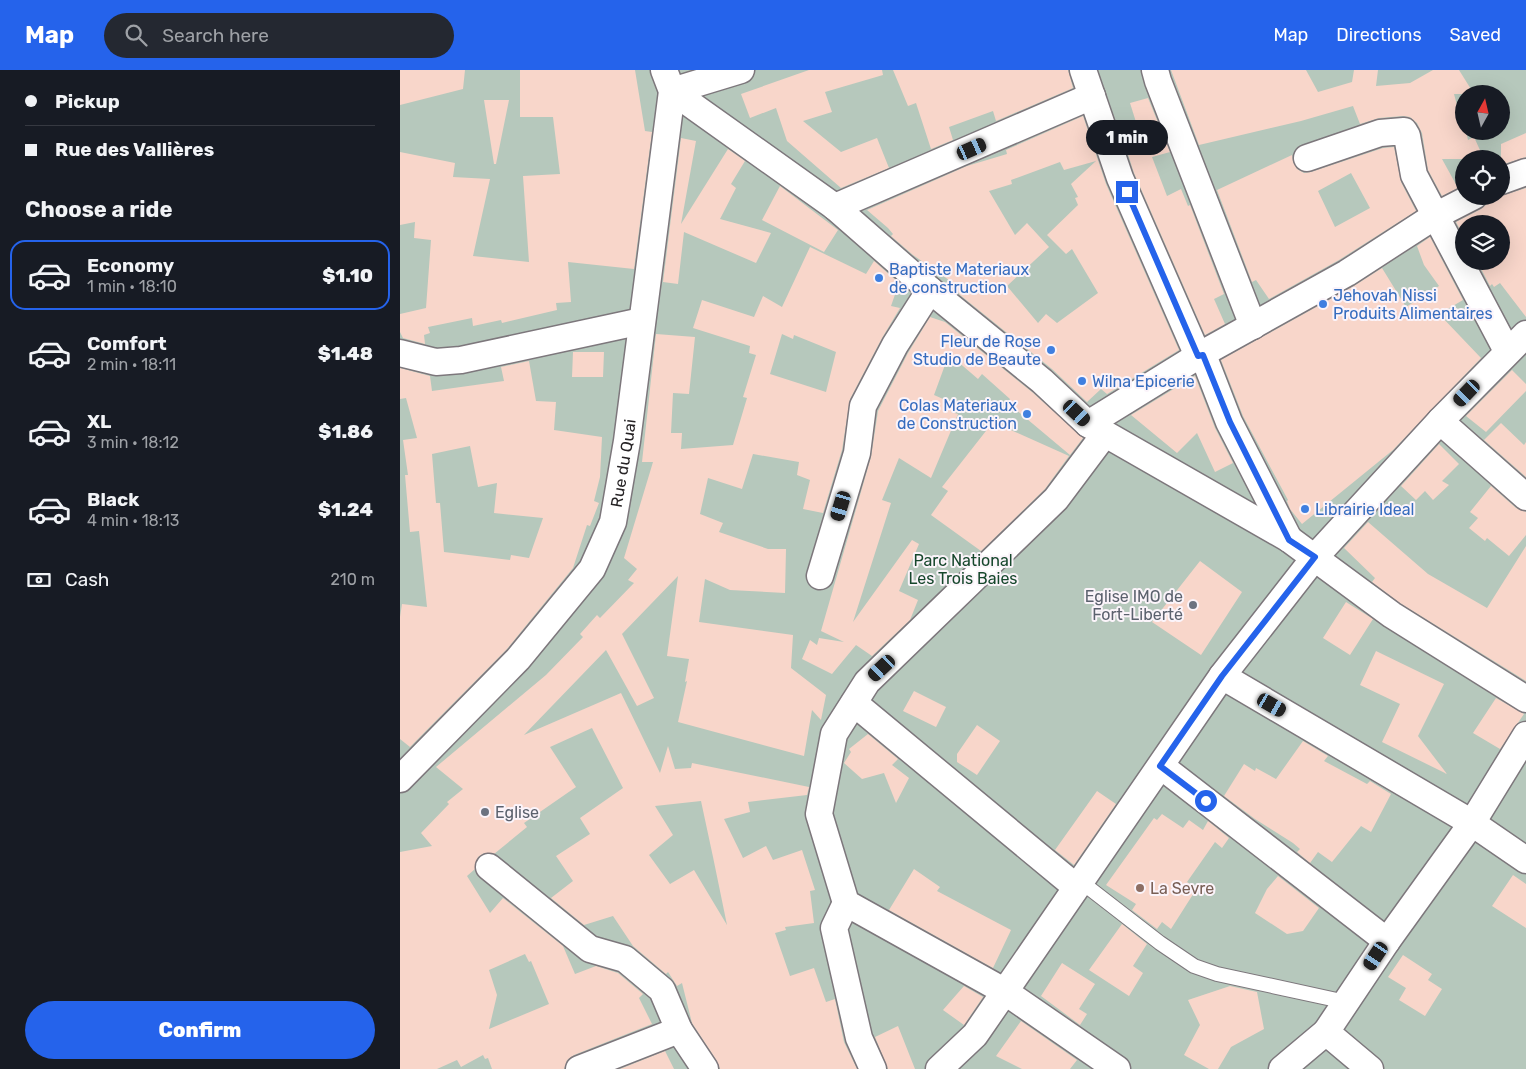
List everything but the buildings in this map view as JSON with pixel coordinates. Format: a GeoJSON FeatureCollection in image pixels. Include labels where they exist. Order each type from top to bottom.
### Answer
{"type":"FeatureCollection","features":[{"type":"Feature","properties":{"kind":"street"},"geometry":{"type":"LineString","coordinates":[[668,80],[741,70]]}},
{"type":"Feature","properties":{"kind":"street"},"geometry":{"type":"LineString","coordinates":[[1083,70],[1120,178],[1230,422],[1289,540]]}},
{"type":"Feature","properties":{"kind":"street"},"geometry":{"type":"LineString","coordinates":[[1155,70],[1253,326]]}},
{"type":"Feature","properties":{"kind":"street"},"geometry":{"type":"LineString","coordinates":[[668,80],[835,207],[930,290],[1042,381],[1096,429],[1289,540],[1315,557],[1392,615],[1526,698]]}},
{"type":"Feature","properties":{"kind":"street","name":"Rue du Quai"},"geometry":{"type":"LineString","coordinates":[[400,779],[518,659],[592,569],[613,522],[642,321],[668,80]]}},
{"type":"Feature","properties":{"kind":"street"},"geometry":{"type":"LineString","coordinates":[[835,207],[1092,96]]}},
{"type":"Feature","properties":{"kind":"street"},"geometry":{"type":"LineString","coordinates":[[1307,158],[1380,132],[1404,131],[1407,136],[1414,175],[1507,351]]}},
{"type":"Feature","properties":{"kind":"street"},"geometry":{"type":"LineString","coordinates":[[1510,178],[1526,172]]}},
{"type":"Feature","properties":{"kind":"street"},"geometry":{"type":"LineString","coordinates":[[872,1069],[859,1038],[834,928],[846,903],[819,814],[834,734],[867,682],[1056,499],[1096,429],[1200,356],[1347,273],[1435,216],[1456,205]]}},
{"type":"Feature","properties":{"kind":"street"},"geometry":{"type":"LineString","coordinates":[[820,576],[857,454],[863,406],[895,345],[930,290]]}},
{"type":"Feature","properties":{"kind":"street"},"geometry":{"type":"LineString","coordinates":[[400,353],[436,362],[461,360],[642,321]]}},
{"type":"Feature","properties":{"kind":"street"},"geometry":{"type":"LineString","coordinates":[[939,1069],[975,1035],[1222,676],[1315,557],[1507,351],[1526,334]]}},
{"type":"Feature","properties":{"kind":"street"},"geometry":{"type":"LineString","coordinates":[[1440,422],[1526,497]]}},
{"type":"Feature","properties":{"kind":"street"},"geometry":{"type":"LineString","coordinates":[[1222,676],[1472,823],[1526,860]]}},
{"type":"Feature","properties":{"kind":"street"},"geometry":{"type":"LineString","coordinates":[[854,703],[1078,884]]}},
{"type":"Feature","properties":{"kind":"street"},"geometry":{"type":"LineString","coordinates":[[1282,1069],[1326,1032],[1387,941],[1472,823],[1526,735]]}},
{"type":"Feature","properties":{"kind":"street"},"geometry":{"type":"LineString","coordinates":[[1160,766],[1387,941]]}},
{"type":"Feature","properties":{"kind":"street"},"geometry":{"type":"LineString","coordinates":[[489,867],[590,949],[625,959],[662,990],[679,1030],[704,1069]]}},
{"type":"Feature","properties":{"kind":"street"},"geometry":{"type":"LineString","coordinates":[[846,903],[1004,991],[1117,1069]]}},
{"type":"Feature","properties":{"kind":"street"},"geometry":{"type":"LineString","coordinates":[[579,1069],[679,1030]]}},
{"type":"Feature","properties":{"kind":"street"},"geometry":{"type":"LineString","coordinates":[[1326,1032],[1370,1069]]}},
{"type":"Feature","properties":{"kind":"lane"},"geometry":{"type":"LineString","coordinates":[[1078,884],[1194,966],[1217,974],[1346,1002]]}},
{"type":"Feature","properties":{"kind":"green space","name":"Parc National Les Trois Baies"},"geometry":{"type":"Polygon","coordinates":[[[400,70],[1526,70],[1526,1069],[400,1069],[400,70]]]}},
{"type":"Feature","properties":{"kind":"place","name":"Baptiste Materiaux de construction"},"geometry":{"type":"Point","coordinates":[879,278]}},
{"type":"Feature","properties":{"kind":"place","name":"Jehovah Nissi Produits Alimentaires"},"geometry":{"type":"Point","coordinates":[1323,304]}},
{"type":"Feature","properties":{"kind":"place","name":"Fleur de Rose Studio de Beaute"},"geometry":{"type":"Point","coordinates":[1051,350]}},
{"type":"Feature","properties":{"kind":"place","name":"Wilna Epicerie"},"geometry":{"type":"Point","coordinates":[1082,381]}},
{"type":"Feature","properties":{"kind":"place","name":"Colas Materiaux de Construction"},"geometry":{"type":"Point","coordinates":[1027,414]}},
{"type":"Feature","properties":{"kind":"place","name":"Librairie Ideal"},"geometry":{"type":"Point","coordinates":[1305,509]}},
{"type":"Feature","properties":{"kind":"place","name":"Eglise IMO de Fort-Liberté"},"geometry":{"type":"Point","coordinates":[1193,605]}},
{"type":"Feature","properties":{"kind":"place","name":"Eglise"},"geometry":{"type":"Point","coordinates":[485,812]}},
{"type":"Feature","properties":{"kind":"place","name":"La Sevre"},"geometry":{"type":"Point","coordinates":[1140,888]}},
{"type":"Feature","properties":{"kind":"route"},"geometry":{"type":"LineString","coordinates":[[1127,192],[1198,356],[1203,355],[1230,422],[1289,540],[1315,557],[1222,676],[1160,766],[1206,801]]}}]}
